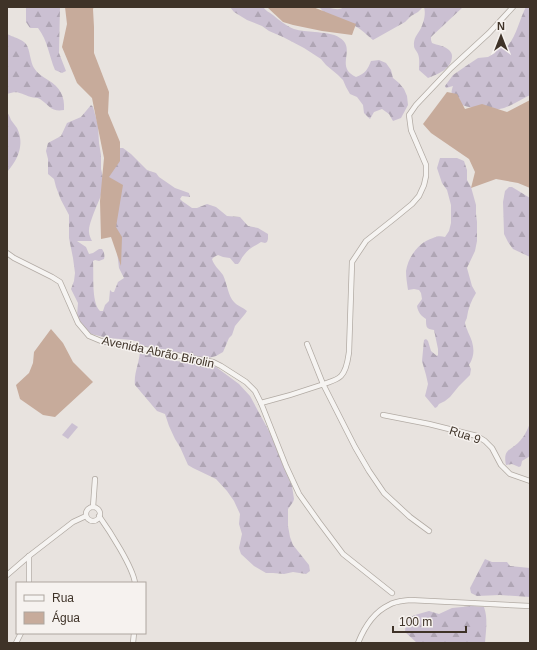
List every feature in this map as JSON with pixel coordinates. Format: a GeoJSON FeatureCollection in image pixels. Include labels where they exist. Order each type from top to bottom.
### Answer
{"type":"FeatureCollection","features":[{"type":"Feature","properties":{"kind":"street"},"geometry":{"type":"LineString","coordinates":[[261,403],[295,394],[324,384],[335,380],[342,375],[349,352],[352,262],[366,241],[412,204],[419,196],[424,185],[426,165],[411,130],[409,115],[451,68],[489,33],[513,7]]}},
{"type":"Feature","properties":{"kind":"street","name":"Avenida Abrão Birolin"},"geometry":{"type":"LineString","coordinates":[[7,254],[60,282],[78,323],[89,336],[101,341],[213,362],[246,382],[255,391],[261,403],[286,466],[299,494],[343,554],[392,593]]}},
{"type":"Feature","properties":{"kind":"street"},"geometry":{"type":"LineString","coordinates":[[307,344],[324,384],[355,448],[369,471],[384,493],[410,517],[429,531]]}},
{"type":"Feature","properties":{"kind":"street","name":"Rua 9"},"geometry":{"type":"LineString","coordinates":[[384,415],[477,436],[492,448],[501,465],[510,474],[530,481]]}},
{"type":"Feature","properties":{"kind":"street"},"geometry":{"type":"LineString","coordinates":[[93,507],[95,479]]}},
{"type":"Feature","properties":{"kind":"street"},"geometry":{"type":"LineString","coordinates":[[86,516],[87,510],[93,507]]}},
{"type":"Feature","properties":{"kind":"street"},"geometry":{"type":"LineString","coordinates":[[93,507],[98,510],[99,516],[126,560],[135,582]]}},
{"type":"Feature","properties":{"kind":"street"},"geometry":{"type":"LineString","coordinates":[[86,516],[92,520],[96,520],[99,516]]}},
{"type":"Feature","properties":{"kind":"street"},"geometry":{"type":"LineString","coordinates":[[7,574],[73,522],[86,516]]}},
{"type":"Feature","properties":{"kind":"street"},"geometry":{"type":"LineString","coordinates":[[29,556],[29,582]]}},
{"type":"Feature","properties":{"kind":"street"},"geometry":{"type":"LineString","coordinates":[[358,643],[366,626],[378,612],[389,604],[401,601],[410,600],[530,606]]}},
{"type":"Feature","properties":{"kind":"street"},"geometry":{"type":"LineString","coordinates":[[16,643],[20,634]]}},
{"type":"Feature","properties":{"kind":"green space"},"geometry":{"type":"Polygon","coordinates":[[[26,7],[60,7],[59,53],[66,71],[62,73],[55,70],[46,43],[38,28],[30,28],[26,22],[26,7]]]}},
{"type":"Feature","properties":{"kind":"green space"},"geometry":{"type":"Polygon","coordinates":[[[230,7],[263,7],[283,23],[294,29],[337,36],[345,42],[347,47],[347,68],[350,73],[356,77],[366,71],[371,61],[379,60],[386,63],[391,70],[393,78],[404,89],[407,96],[408,105],[401,118],[393,121],[389,114],[382,109],[374,112],[370,119],[364,113],[363,105],[357,97],[350,94],[343,80],[321,59],[304,48],[262,26],[247,20],[234,12],[230,7]]]}},
{"type":"Feature","properties":{"kind":"green space"},"geometry":{"type":"Polygon","coordinates":[[[344,7],[423,7],[405,22],[373,40],[355,26],[327,15],[320,8],[339,9],[344,7]]]}},
{"type":"Feature","properties":{"kind":"green space"},"geometry":{"type":"Polygon","coordinates":[[[424,7],[463,7],[431,37],[432,43],[447,49],[451,52],[452,56],[450,64],[447,68],[428,78],[419,70],[419,56],[414,48],[415,38],[424,20],[424,7]]]}},
{"type":"Feature","properties":{"kind":"green space"},"geometry":{"type":"Polygon","coordinates":[[[526,7],[530,7],[530,95],[500,109],[471,108],[458,103],[452,95],[453,86],[446,88],[445,86],[453,75],[478,58],[488,57],[495,53],[498,42],[503,49],[507,46],[514,36],[526,7]]]}},
{"type":"Feature","properties":{"kind":"green space"},"geometry":{"type":"Polygon","coordinates":[[[7,34],[20,39],[26,44],[35,70],[56,86],[61,92],[64,100],[64,110],[53,109],[38,98],[17,92],[7,94],[7,34]]]}},
{"type":"Feature","properties":{"kind":"green space"},"geometry":{"type":"Polygon","coordinates":[[[91,105],[93,107],[98,125],[101,169],[103,177],[118,149],[123,148],[147,170],[156,173],[159,177],[175,188],[189,193],[190,197],[182,196],[180,199],[192,208],[197,208],[207,204],[216,207],[227,216],[240,217],[248,226],[258,228],[268,234],[267,242],[261,242],[250,249],[238,264],[235,264],[230,258],[218,255],[212,259],[215,266],[223,275],[232,299],[237,305],[247,311],[235,326],[223,352],[205,359],[171,358],[170,360],[216,367],[239,384],[250,396],[276,444],[292,486],[294,499],[288,509],[288,526],[293,545],[309,565],[310,571],[306,574],[293,572],[284,574],[266,573],[254,566],[241,554],[239,548],[242,534],[239,524],[240,514],[234,501],[216,479],[188,465],[169,426],[165,414],[157,411],[135,385],[135,374],[140,353],[138,342],[91,334],[86,331],[77,316],[78,303],[71,289],[75,273],[69,238],[69,215],[61,200],[54,179],[48,174],[48,159],[46,151],[48,143],[61,136],[67,123],[81,117],[91,105]],[[101,195],[89,228],[89,234],[92,241],[77,241],[86,247],[89,254],[99,249],[102,249],[104,252],[104,259],[93,261],[94,295],[97,307],[100,311],[103,311],[105,305],[109,301],[110,290],[114,292],[118,282],[124,278],[119,268],[117,251],[101,195]]]}},
{"type":"Feature","properties":{"kind":"green space"},"geometry":{"type":"Polygon","coordinates":[[[7,112],[17,128],[20,146],[17,157],[7,172],[7,112]]]}},
{"type":"Feature","properties":{"kind":"green space"},"geometry":{"type":"Polygon","coordinates":[[[440,158],[457,158],[464,161],[467,170],[467,180],[471,187],[476,205],[477,241],[475,251],[467,268],[472,286],[476,293],[470,305],[465,323],[472,341],[473,349],[473,357],[469,365],[471,369],[470,375],[450,397],[435,408],[425,396],[428,384],[422,361],[424,340],[426,339],[431,351],[437,356],[438,355],[434,330],[427,327],[426,319],[418,310],[417,306],[422,299],[421,293],[419,290],[408,290],[406,271],[412,255],[423,243],[434,237],[445,237],[449,231],[451,223],[451,205],[447,190],[442,183],[437,168],[440,158]]]}},
{"type":"Feature","properties":{"kind":"green space"},"geometry":{"type":"Polygon","coordinates":[[[509,187],[512,187],[530,198],[530,257],[513,249],[504,234],[503,202],[505,191],[509,187]]]}},
{"type":"Feature","properties":{"kind":"green space"},"geometry":{"type":"Polygon","coordinates":[[[72,423],[78,427],[68,439],[62,435],[72,423]]]}},
{"type":"Feature","properties":{"kind":"green space"},"geometry":{"type":"Polygon","coordinates":[[[530,423],[530,456],[522,461],[521,466],[519,467],[512,464],[506,465],[506,454],[522,438],[530,423]]]}},
{"type":"Feature","properties":{"kind":"green space"},"geometry":{"type":"Polygon","coordinates":[[[485,559],[492,562],[507,562],[510,566],[530,568],[530,597],[500,595],[477,596],[471,593],[470,588],[485,559]]]}},
{"type":"Feature","properties":{"kind":"green space"},"geometry":{"type":"Polygon","coordinates":[[[472,606],[484,607],[486,620],[485,643],[417,643],[405,632],[406,619],[415,615],[429,611],[439,614],[452,608],[472,606]]]}},
{"type":"Feature","properties":{"kind":"water"},"geometry":{"type":"Polygon","coordinates":[[[65,7],[94,7],[94,53],[109,92],[108,113],[120,142],[120,161],[109,177],[123,185],[116,227],[122,237],[121,266],[111,237],[101,239],[100,201],[104,158],[92,98],[77,83],[62,47],[67,24],[65,7]]]}},
{"type":"Feature","properties":{"kind":"water"},"geometry":{"type":"Polygon","coordinates":[[[267,7],[313,7],[356,24],[352,35],[322,31],[283,22],[267,7]]]}},
{"type":"Feature","properties":{"kind":"water"},"geometry":{"type":"Polygon","coordinates":[[[447,92],[457,94],[465,109],[482,104],[507,112],[530,100],[530,188],[518,183],[496,179],[471,188],[475,172],[469,159],[431,133],[423,124],[447,92]]]}},
{"type":"Feature","properties":{"kind":"water"},"geometry":{"type":"Polygon","coordinates":[[[51,329],[63,343],[73,362],[93,382],[55,417],[43,415],[20,399],[16,385],[29,373],[33,363],[34,352],[51,329]]]}}]}
